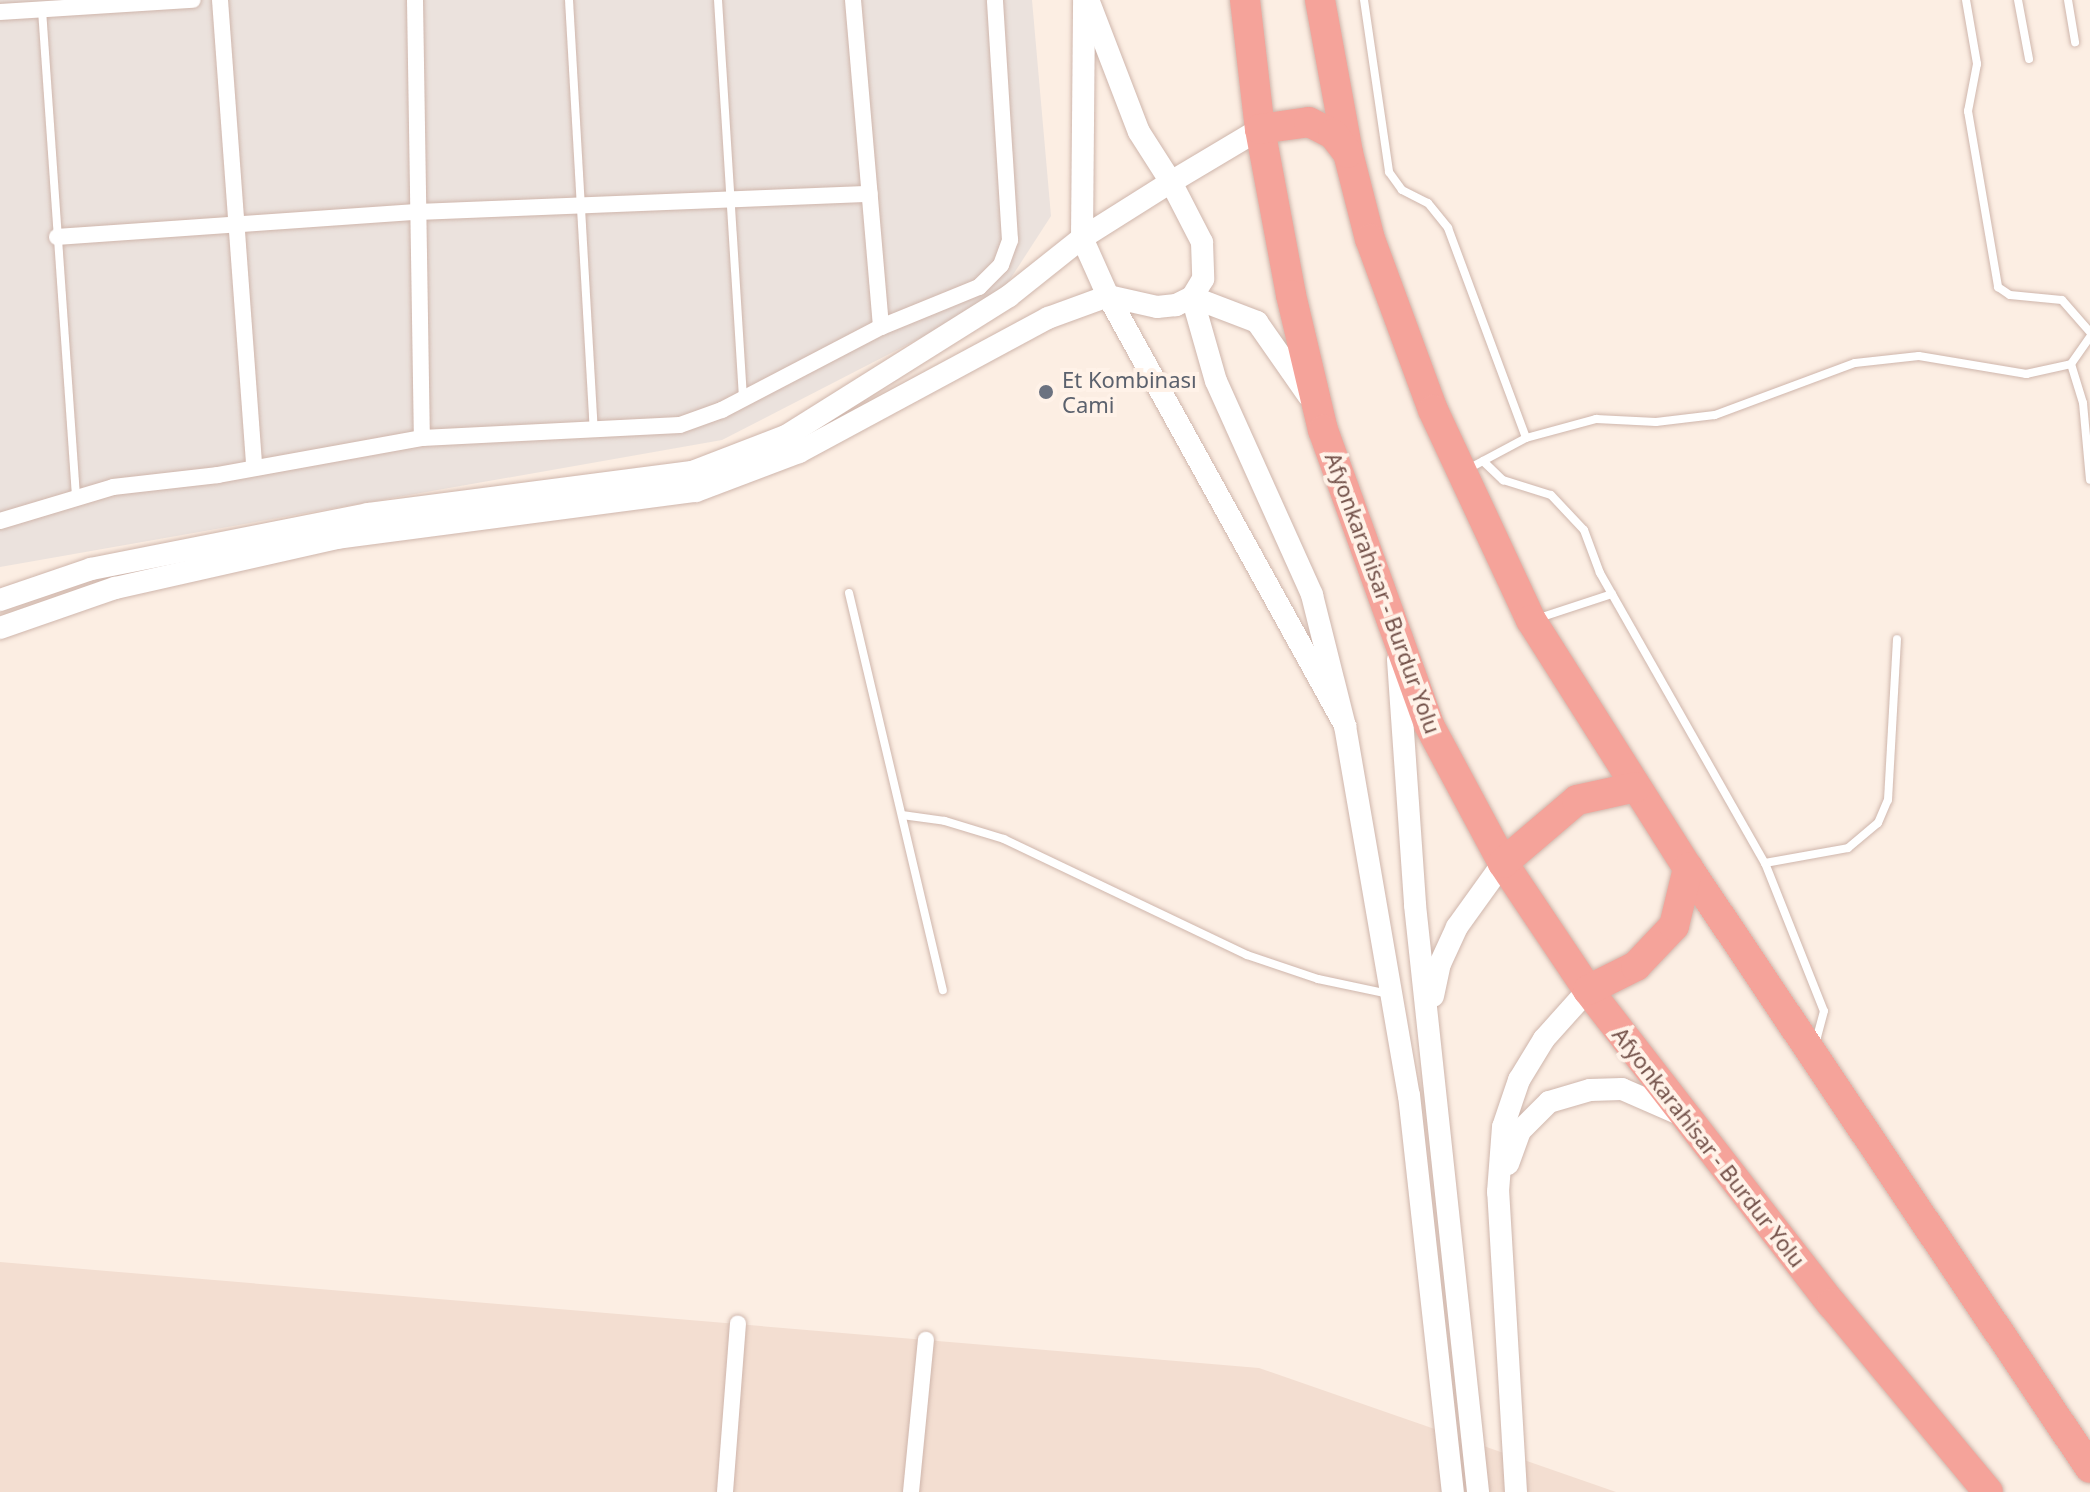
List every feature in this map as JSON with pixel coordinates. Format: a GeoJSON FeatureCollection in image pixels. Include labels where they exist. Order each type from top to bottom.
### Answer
{"type":"FeatureCollection","features":[{"type":"Feature","properties":{"kind":"highway","name":"Afyonkarahisar - Burdur Yolu"},"geometry":{"type":"LineString","coordinates":[[1245,0],[1260,129],[1320,416],[1429,725],[1503,863],[1588,990],[1832,1304],[1962,1456],[1988,1492]]}},
{"type":"Feature","properties":{"kind":"highway"},"geometry":{"type":"LineString","coordinates":[[1320,0],[1348,153],[1370,239],[1433,410],[1472,467],[1531,620],[1688,868],[2090,1468]]}},
{"type":"Feature","properties":{"kind":"highway"},"geometry":{"type":"LineString","coordinates":[[1260,129],[1309,122],[1333,134],[1348,153]]}},
{"type":"Feature","properties":{"kind":"highway"},"geometry":{"type":"LineString","coordinates":[[1503,863],[1577,800],[1636,787]]}},
{"type":"Feature","properties":{"kind":"highway"},"geometry":{"type":"LineString","coordinates":[[1588,990],[1636,966],[1674,926],[1688,868]]}},
{"type":"Feature","properties":{"kind":"main road"},"geometry":{"type":"LineString","coordinates":[[1086,0],[1139,132],[1171,182],[1202,242],[1203,279],[1192,297],[1216,381],[1312,595],[1345,726],[1409,1095],[1453,1492]]}},
{"type":"Feature","properties":{"kind":"main road"},"geometry":{"type":"LineString","coordinates":[[1086,0],[1082,238],[1108,296],[1345,726]]}},
{"type":"Feature","properties":{"kind":"main road"},"geometry":{"type":"LineString","coordinates":[[0,600],[91,569],[368,514],[629,483],[723,464],[786,436],[996,304],[1082,238],[1260,129]]}},
{"type":"Feature","properties":{"kind":"main road"},"geometry":{"type":"LineString","coordinates":[[0,628],[115,588],[337,538],[696,491],[799,452],[1048,318],[1108,296],[1157,307],[1192,297],[1257,322],[1284,356],[1320,416]]}},
{"type":"Feature","properties":{"kind":"main road"},"geometry":{"type":"LineString","coordinates":[[1397,638],[1415,905],[1430,1013],[1478,1492]]}},
{"type":"Feature","properties":{"kind":"main road"},"geometry":{"type":"LineString","coordinates":[[1430,1013],[1440,964],[1457,927],[1503,863]]}},
{"type":"Feature","properties":{"kind":"main road"},"geometry":{"type":"LineString","coordinates":[[1516,1492],[1498,1192],[1503,1127],[1519,1080],[1544,1039],[1588,990]]}},
{"type":"Feature","properties":{"kind":"main road"},"geometry":{"type":"LineString","coordinates":[[1498,1192],[1520,1131],[1549,1102],[1590,1090],[1622,1089],[1684,1116]]}},
{"type":"Feature","properties":{"kind":"street"},"geometry":{"type":"LineString","coordinates":[[0,12],[193,0]]}},
{"type":"Feature","properties":{"kind":"street"},"geometry":{"type":"LineString","coordinates":[[220,0],[254,467]]}},
{"type":"Feature","properties":{"kind":"street"},"geometry":{"type":"LineString","coordinates":[[415,0],[422,438]]}},
{"type":"Feature","properties":{"kind":"street"},"geometry":{"type":"LineString","coordinates":[[853,0],[881,327]]}},
{"type":"Feature","properties":{"kind":"street"},"geometry":{"type":"LineString","coordinates":[[0,521],[76,496],[422,438],[594,429],[659,430],[744,400],[881,327],[979,287],[995,274],[1006,253],[995,0]]}},
{"type":"Feature","properties":{"kind":"street"},"geometry":{"type":"LineString","coordinates":[[57,237],[419,212],[870,194]]}},
{"type":"Feature","properties":{"kind":"street"},"geometry":{"type":"LineString","coordinates":[[725,1492],[738,1324]]}},
{"type":"Feature","properties":{"kind":"street"},"geometry":{"type":"LineString","coordinates":[[911,1492],[926,1340]]}},
{"type":"Feature","properties":{"kind":"lane"},"geometry":{"type":"LineString","coordinates":[[569,0],[594,429]]}},
{"type":"Feature","properties":{"kind":"lane"},"geometry":{"type":"LineString","coordinates":[[718,0],[744,400]]}},
{"type":"Feature","properties":{"kind":"lane"},"geometry":{"type":"LineString","coordinates":[[1364,0],[1389,172],[1402,190],[1428,203],[1448,228],[1526,438]]}},
{"type":"Feature","properties":{"kind":"lane"},"geometry":{"type":"LineString","coordinates":[[1472,467],[1526,438],[1596,419],[1656,422],[1715,415],[1762,402],[1830,371],[1876,359],[1919,356],[2005,373],[2071,364],[2090,335],[2062,300],[2010,295],[1998,287],[1968,111],[1977,64],[1966,0]]}},
{"type":"Feature","properties":{"kind":"lane"},"geometry":{"type":"LineString","coordinates":[[2018,0],[2029,59]]}},
{"type":"Feature","properties":{"kind":"lane"},"geometry":{"type":"LineString","coordinates":[[2068,0],[2075,42]]}},
{"type":"Feature","properties":{"kind":"lane"},"geometry":{"type":"LineString","coordinates":[[42,9],[76,496]]}},
{"type":"Feature","properties":{"kind":"lane"},"geometry":{"type":"LineString","coordinates":[[2071,364],[2083,403],[2090,480]]}},
{"type":"Feature","properties":{"kind":"lane"},"geometry":{"type":"LineString","coordinates":[[1472,467],[1551,495],[1574,517],[1612,594],[1765,863],[1824,1011],[1811,1052]]}},
{"type":"Feature","properties":{"kind":"lane"},"geometry":{"type":"LineString","coordinates":[[849,593],[943,990]]}},
{"type":"Feature","properties":{"kind":"lane"},"geometry":{"type":"LineString","coordinates":[[1531,620],[1612,594]]}},
{"type":"Feature","properties":{"kind":"lane"},"geometry":{"type":"LineString","coordinates":[[1765,863],[1848,848],[1878,823],[1888,800],[1897,639]]}},
{"type":"Feature","properties":{"kind":"lane"},"geometry":{"type":"LineString","coordinates":[[902,815],[945,821],[1015,843],[1282,969],[1391,995]]}},
{"type":"Feature","properties":{"kind":"lane"},"geometry":{"type":"LineString","coordinates":[[1962,1456],[1976,1492]]}},
{"type":"Feature","properties":{"kind":"shaded area"},"geometry":{"type":"Polygon","coordinates":[[[0,0],[1032,0],[1051,216],[998,298],[722,440],[0,567],[0,0]]]}},
{"type":"Feature","properties":{"kind":"shaded area"},"geometry":{"type":"Polygon","coordinates":[[[0,1262],[1259,1368],[1616,1492],[0,1492],[0,1262]]]}},
{"type":"Feature","properties":{"kind":"place","name":"Et Kombinası Cami"},"geometry":{"type":"Point","coordinates":[1046,392]}}]}
